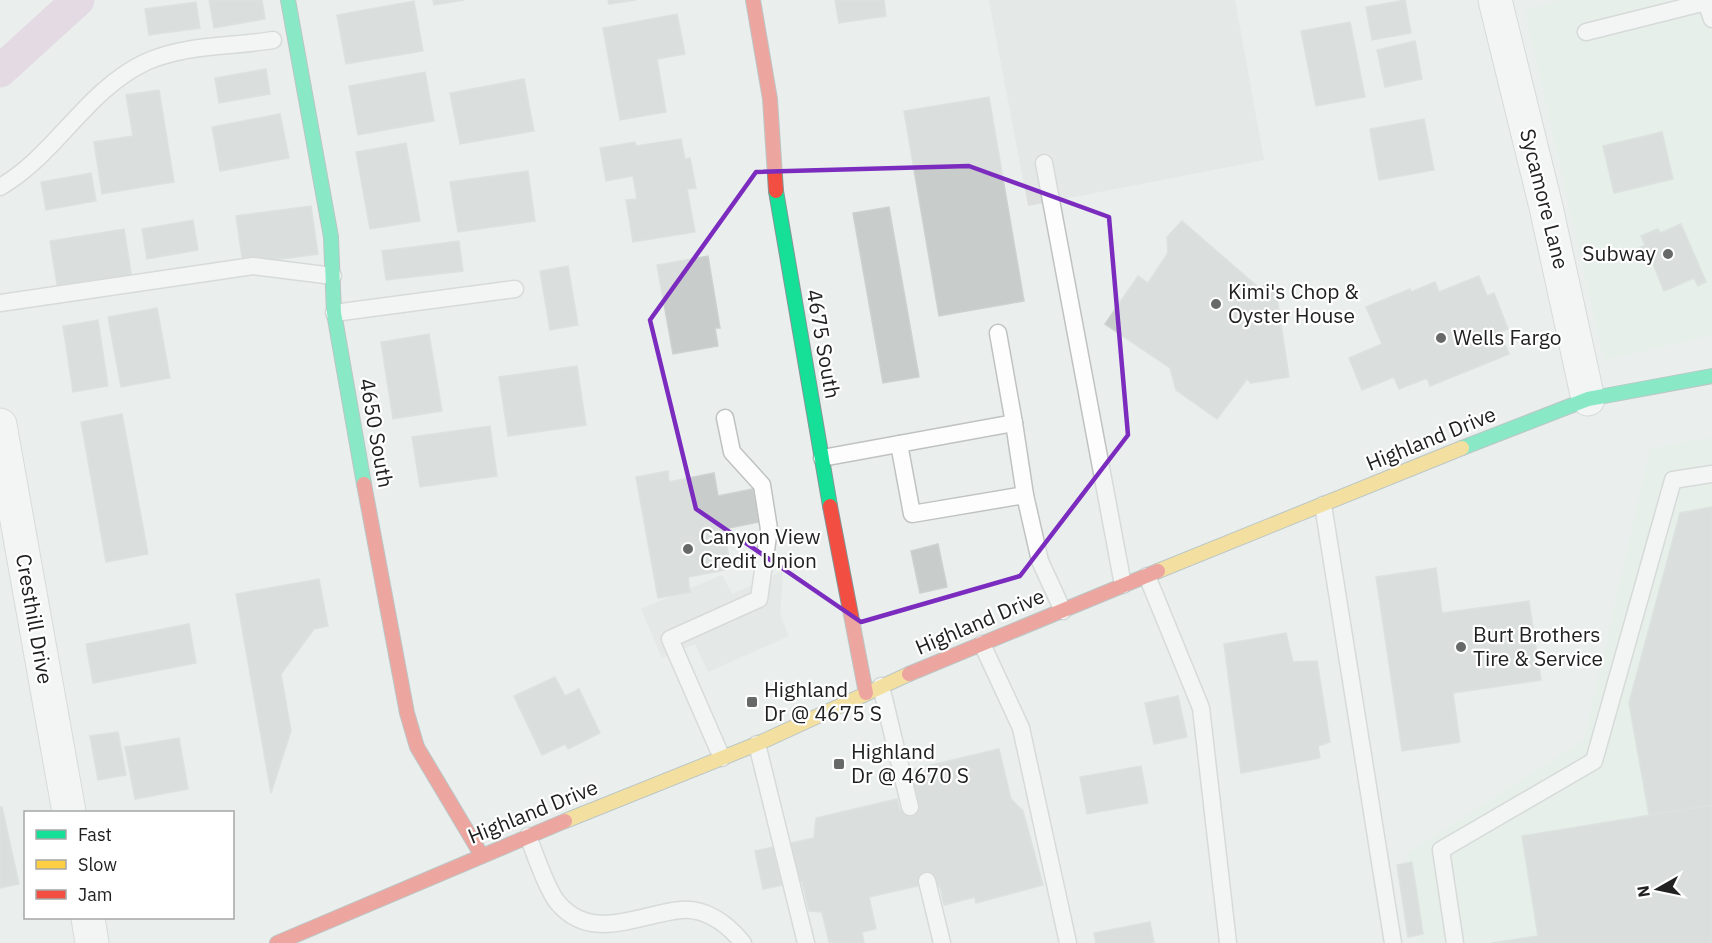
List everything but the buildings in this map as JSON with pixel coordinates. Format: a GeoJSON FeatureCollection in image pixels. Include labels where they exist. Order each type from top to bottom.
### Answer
{"type":"FeatureCollection","features":[{"type":"Feature","properties":{"kind":"street","name":"4650 South"},"geometry":{"type":"LineString","coordinates":[[288,0],[331,237],[334,313],[407,713],[417,747],[482,856]]}},
{"type":"Feature","properties":{"kind":"street","name":"4675 South"},"geometry":{"type":"LineString","coordinates":[[753,0],[770,99],[773,170],[779,215],[822,458],[874,689]]}},
{"type":"Feature","properties":{"kind":"street","name":"Sycamore Lane"},"geometry":{"type":"LineString","coordinates":[[1495,0],[1546,207],[1588,399]]}},
{"type":"Feature","properties":{"kind":"street","name":"Highland Drive"},"geometry":{"type":"LineString","coordinates":[[278,943],[528,836],[757,744],[874,689],[1123,585],[1588,399],[1712,376]]}},
{"type":"Feature","properties":{"kind":"street","name":"Cresthill Drive"},"geometry":{"type":"LineString","coordinates":[[0,425],[69,811]]}},
{"type":"Feature","properties":{"kind":"street"},"geometry":{"type":"LineString","coordinates":[[88,919],[92,943]]}},
{"type":"Feature","properties":{"kind":"lane"},"geometry":{"type":"LineString","coordinates":[[1586,32],[1706,2],[1712,19]]}},
{"type":"Feature","properties":{"kind":"lane"},"geometry":{"type":"LineString","coordinates":[[0,187],[22,174],[108,86],[147,62],[186,50],[273,40]]}},
{"type":"Feature","properties":{"kind":"lane"},"geometry":{"type":"LineString","coordinates":[[1044,164],[1123,585]]}},
{"type":"Feature","properties":{"kind":"lane"},"geometry":{"type":"LineString","coordinates":[[0,303],[253,266],[333,276]]}},
{"type":"Feature","properties":{"kind":"lane"},"geometry":{"type":"LineString","coordinates":[[334,313],[515,289]]}},
{"type":"Feature","properties":{"kind":"lane"},"geometry":{"type":"LineString","coordinates":[[998,333],[1025,495],[1040,561],[1063,610]]}},
{"type":"Feature","properties":{"kind":"lane"},"geometry":{"type":"LineString","coordinates":[[722,758],[670,639],[759,599],[769,529],[762,485],[732,452],[725,418]]}},
{"type":"Feature","properties":{"kind":"lane"},"geometry":{"type":"LineString","coordinates":[[822,458],[1014,423]]}},
{"type":"Feature","properties":{"kind":"lane"},"geometry":{"type":"LineString","coordinates":[[899,444],[912,514],[1025,495]]}},
{"type":"Feature","properties":{"kind":"lane"},"geometry":{"type":"LineString","coordinates":[[1455,943],[1441,850],[1594,761],[1673,480],[1712,474]]}},
{"type":"Feature","properties":{"kind":"lane"},"geometry":{"type":"LineString","coordinates":[[1323,505],[1393,943]]}},
{"type":"Feature","properties":{"kind":"lane"},"geometry":{"type":"LineString","coordinates":[[1147,576],[1201,708],[1228,943]]}},
{"type":"Feature","properties":{"kind":"lane"},"geometry":{"type":"LineString","coordinates":[[982,644],[1021,728],[1068,943]]}},
{"type":"Feature","properties":{"kind":"lane"},"geometry":{"type":"LineString","coordinates":[[874,689],[910,807]]}},
{"type":"Feature","properties":{"kind":"lane"},"geometry":{"type":"LineString","coordinates":[[757,744],[806,943]]}},
{"type":"Feature","properties":{"kind":"lane"},"geometry":{"type":"LineString","coordinates":[[528,836],[557,903],[583,924],[622,926],[682,910],[711,915],[731,928],[743,943]]}},
{"type":"Feature","properties":{"kind":"lane"},"geometry":{"type":"LineString","coordinates":[[927,881],[942,943]]}},
{"type":"Feature","properties":{"kind":"highlighted area"},"geometry":{"type":"Polygon","coordinates":[[[969,166],[1109,217],[1128,435],[1020,576],[861,622],[696,509],[650,320],[756,172],[969,166]]]}},
{"type":"Feature","properties":{"kind":"shaded area"},"geometry":{"type":"Polygon","coordinates":[[[989,0],[1235,0],[1264,160],[1028,206],[989,0]]]}},
{"type":"Feature","properties":{"kind":"shaded area"},"geometry":{"type":"Polygon","coordinates":[[[1561,0],[1712,0],[1712,335],[1604,360],[1525,11],[1561,0]]]}},
{"type":"Feature","properties":{"kind":"shaded area"},"geometry":{"type":"Polygon","coordinates":[[[1712,437],[1712,943],[1419,943],[1405,855],[1584,740],[1650,449],[1712,437]]]}},
{"type":"Feature","properties":{"kind":"shaded area"},"geometry":{"type":"Polygon","coordinates":[[[783,571],[780,615],[789,636],[708,672],[695,644],[662,658],[641,609],[722,575],[732,594],[783,571]]]}},
{"type":"Feature","properties":{"kind":"waterway"},"geometry":{"type":"LineString","coordinates":[[0,71],[78,0]]}},
{"type":"Feature","properties":{"kind":"traffic: fast"},"geometry":{"type":"LineString","coordinates":[[288,0],[331,237],[334,313],[364,484]]}},
{"type":"Feature","properties":{"kind":"traffic: fast"},"geometry":{"type":"LineString","coordinates":[[776,191],[830,506]]}},
{"type":"Feature","properties":{"kind":"traffic: fast"},"geometry":{"type":"LineString","coordinates":[[1462,448],[1588,399],[1712,376]]}},
{"type":"Feature","properties":{"kind":"traffic: slow"},"geometry":{"type":"LineString","coordinates":[[1158,571],[1462,448]]}},
{"type":"Feature","properties":{"kind":"traffic: slow"},"geometry":{"type":"LineString","coordinates":[[565,821],[757,744],[909,674]]}},
{"type":"Feature","properties":{"kind":"traffic: jam"},"geometry":{"type":"LineString","coordinates":[[753,0],[770,99],[776,191]]}},
{"type":"Feature","properties":{"kind":"traffic: jam"},"geometry":{"type":"LineString","coordinates":[[364,484],[407,713],[417,747],[482,856]]}},
{"type":"Feature","properties":{"kind":"traffic: jam"},"geometry":{"type":"LineString","coordinates":[[830,506],[866,693]]}},
{"type":"Feature","properties":{"kind":"traffic: jam"},"geometry":{"type":"LineString","coordinates":[[909,674],[1158,571]]}},
{"type":"Feature","properties":{"kind":"traffic: jam"},"geometry":{"type":"LineString","coordinates":[[277,943],[565,821]]}},
{"type":"Feature","properties":{"kind":"place","name":"Subway"},"geometry":{"type":"Point","coordinates":[1668,254]}},
{"type":"Feature","properties":{"kind":"place","name":"Kimi's Chop & Oyster House"},"geometry":{"type":"Point","coordinates":[1216,304]}},
{"type":"Feature","properties":{"kind":"place","name":"Wells Fargo"},"geometry":{"type":"Point","coordinates":[1441,338]}},
{"type":"Feature","properties":{"kind":"place","name":"Canyon View Credit Union"},"geometry":{"type":"Point","coordinates":[688,549]}},
{"type":"Feature","properties":{"kind":"place","name":"Burt Brothers Tire & Service"},"geometry":{"type":"Point","coordinates":[1461,647]}},
{"type":"Feature","properties":{"kind":"place","name":"Highland Dr @ 4675 S"},"geometry":{"type":"Point","coordinates":[752,702]}},
{"type":"Feature","properties":{"kind":"place","name":"Highland Dr @ 4670 S"},"geometry":{"type":"Point","coordinates":[839,764]}}]}
